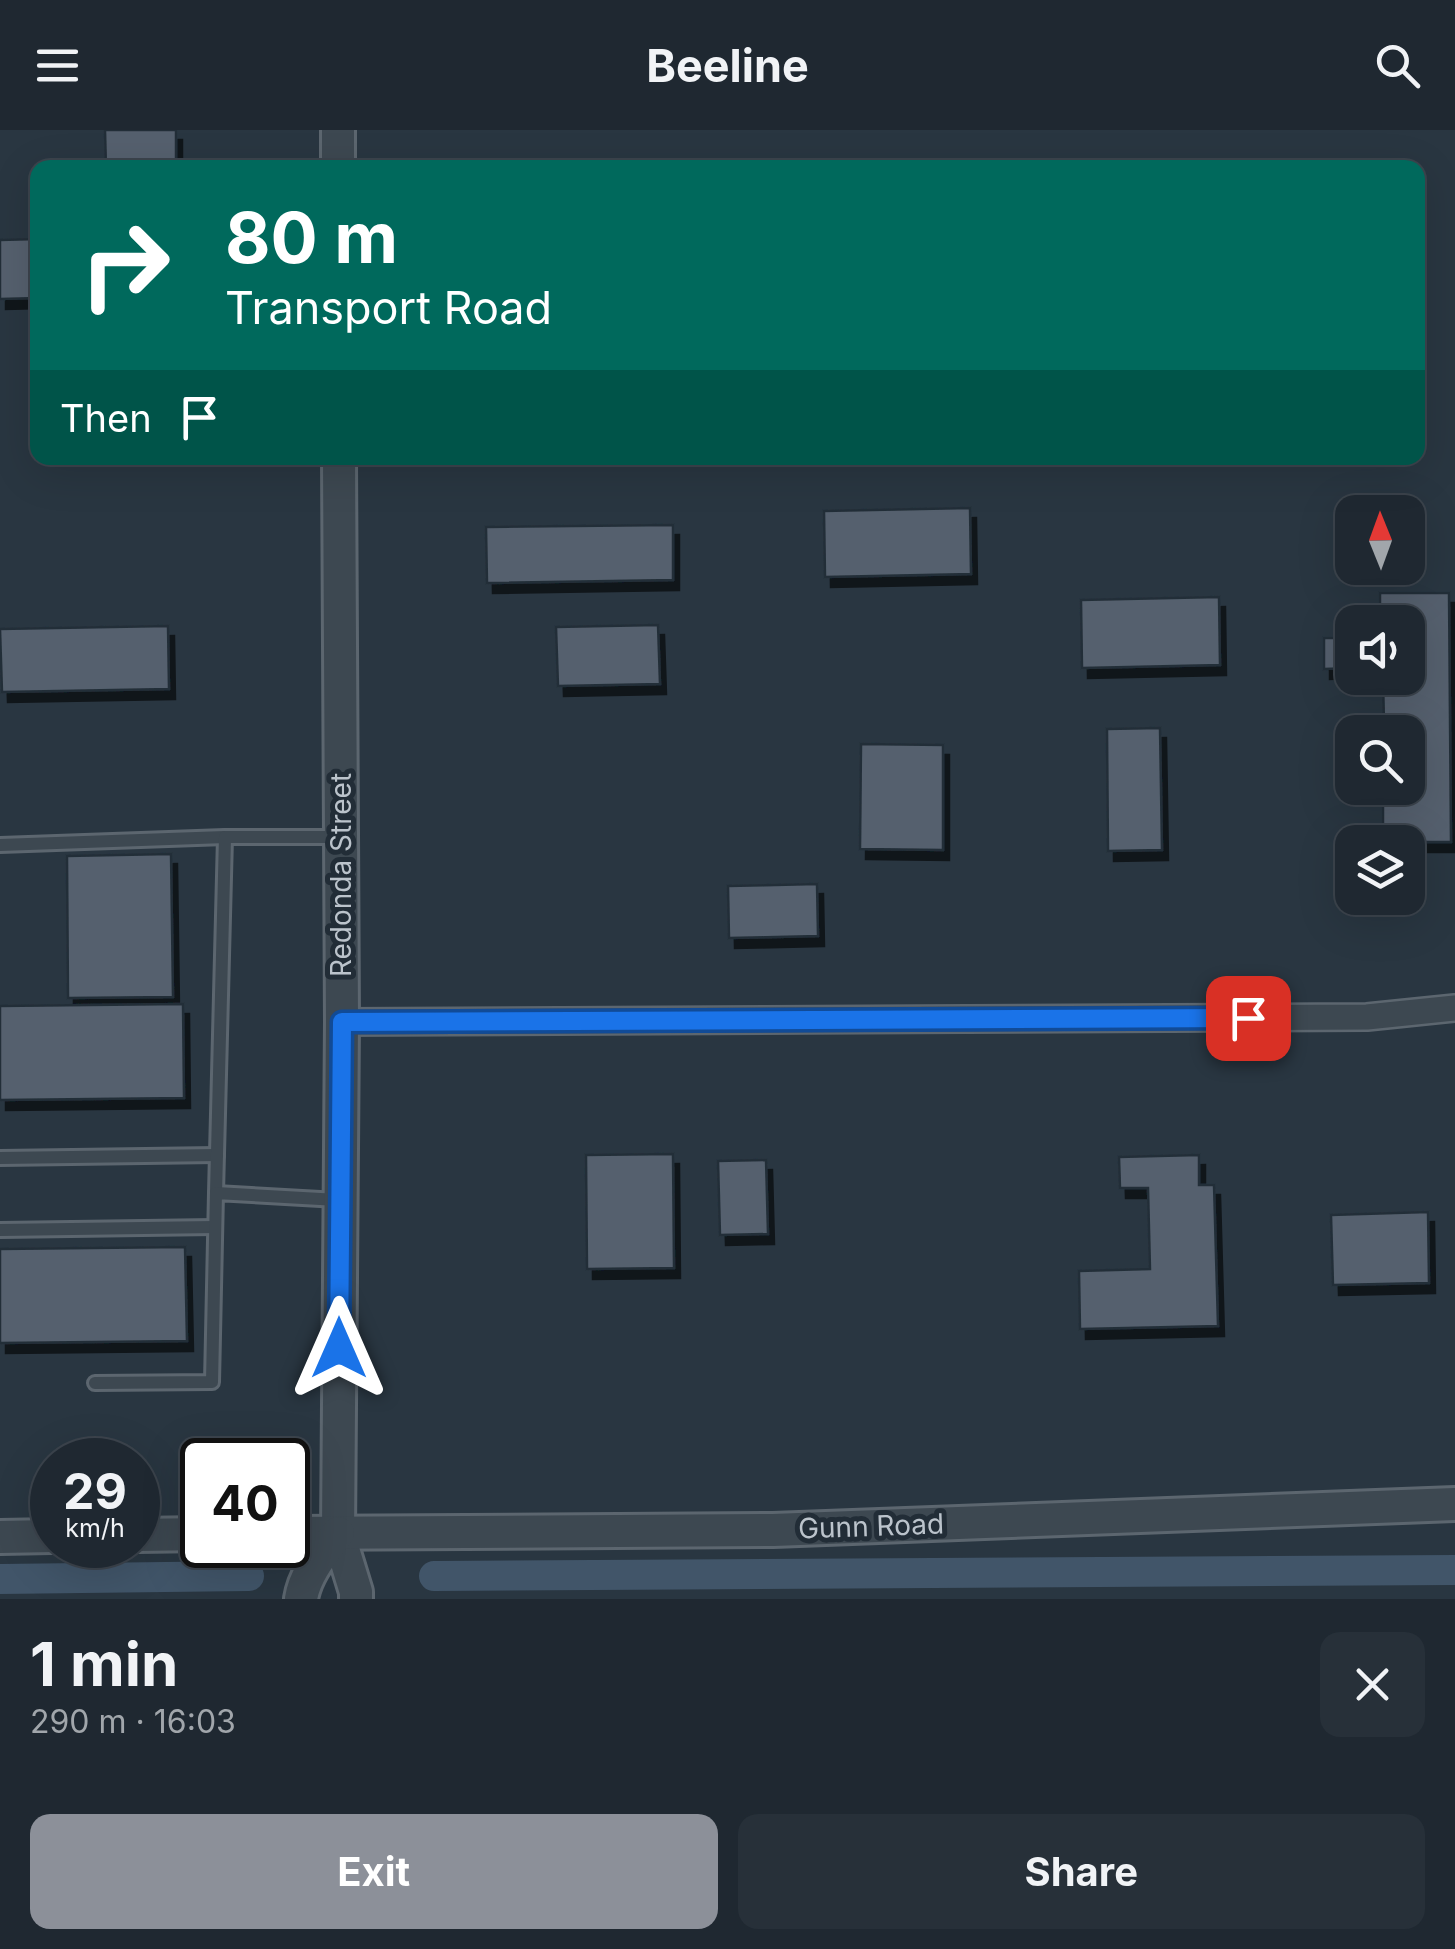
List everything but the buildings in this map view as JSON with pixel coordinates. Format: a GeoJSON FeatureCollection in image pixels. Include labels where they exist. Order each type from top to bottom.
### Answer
{"type":"FeatureCollection","features":[{"type":"Feature","properties":{"kind":"street"},"geometry":{"type":"LineString","coordinates":[[338,130],[338,160]]}},
{"type":"Feature","properties":{"kind":"street","name":"Redonda Street"},"geometry":{"type":"LineString","coordinates":[[339,465],[342,1022],[338,1533],[356,1599]]}},
{"type":"Feature","properties":{"kind":"street"},"geometry":{"type":"LineString","coordinates":[[342,1022],[1367,1017],[1455,1008]]}},
{"type":"Feature","properties":{"kind":"street","name":"Gunn Road"},"geometry":{"type":"LineString","coordinates":[[310,1533],[772,1530],[1455,1504]]}},
{"type":"Feature","properties":{"kind":"street"},"geometry":{"type":"LineString","coordinates":[[300,1599],[312,1567],[338,1533]]}},
{"type":"Feature","properties":{"kind":"street"},"geometry":{"type":"LineString","coordinates":[[0,1537],[30,1536]]}},
{"type":"Feature","properties":{"kind":"lane"},"geometry":{"type":"LineString","coordinates":[[0,845],[341,836]]}},
{"type":"Feature","properties":{"kind":"lane"},"geometry":{"type":"LineString","coordinates":[[96,1383],[212,1382],[224,837]]}},
{"type":"Feature","properties":{"kind":"lane"},"geometry":{"type":"LineString","coordinates":[[0,1158],[216,1155]]}},
{"type":"Feature","properties":{"kind":"lane"},"geometry":{"type":"LineString","coordinates":[[216,1193],[340,1200]]}},
{"type":"Feature","properties":{"kind":"lane"},"geometry":{"type":"LineString","coordinates":[[0,1230],[215,1227]]}},
{"type":"Feature","properties":{"kind":"waterway"},"geometry":{"type":"LineString","coordinates":[[434,1576],[1455,1570]]}},
{"type":"Feature","properties":{"kind":"waterway"},"geometry":{"type":"LineString","coordinates":[[0,1579],[249,1576]]}},
{"type":"Feature","properties":{"kind":"route"},"geometry":{"type":"LineString","coordinates":[[339,1348],[342,1022],[1248,1018]]}}]}
